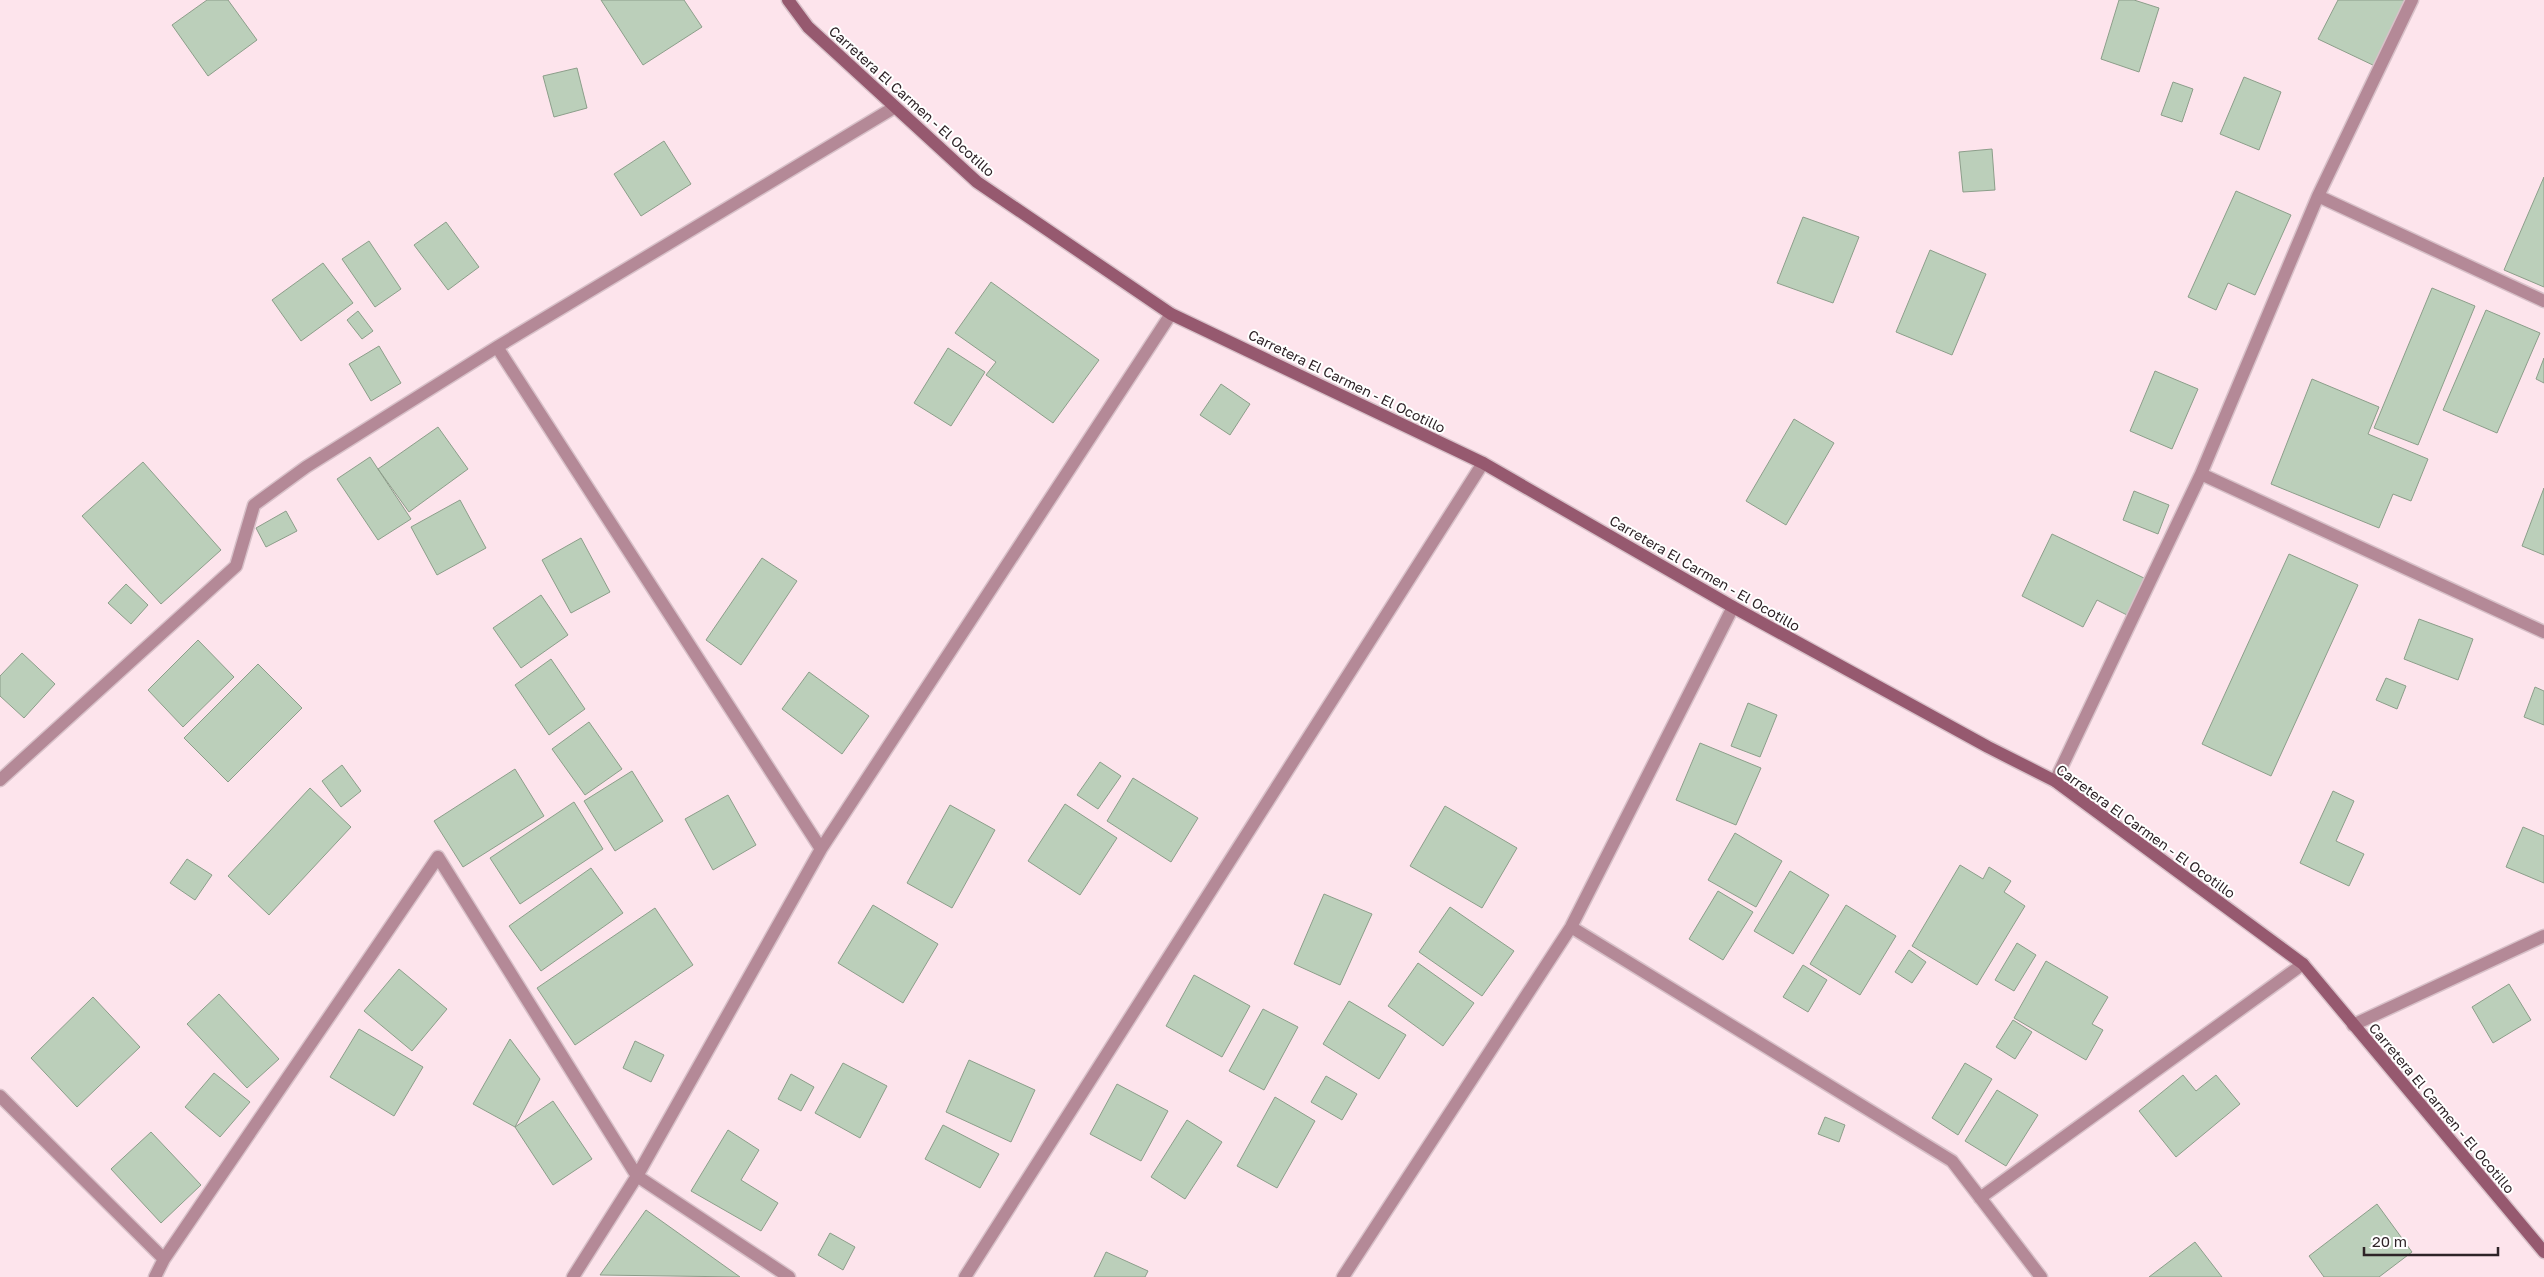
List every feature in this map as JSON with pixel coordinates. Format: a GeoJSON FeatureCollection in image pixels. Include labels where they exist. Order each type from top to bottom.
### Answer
{"type":"FeatureCollection","features":[{"type":"Feature","properties":{"kind":"main road","name":"Carretera El Carmen - El Ocotillo"},"geometry":{"type":"LineString","coordinates":[[788,0],[808,27],[977,182],[1171,314],[1483,463],[1733,607],[2055,781],[2303,964],[2544,1252]]}},
{"type":"Feature","properties":{"kind":"street"},"geometry":{"type":"LineString","coordinates":[[2055,781],[2201,474],[2318,196],[2412,0]]}},
{"type":"Feature","properties":{"kind":"street"},"geometry":{"type":"LineString","coordinates":[[0,780],[236,566],[254,505],[306,468],[497,347],[895,107]]}},
{"type":"Feature","properties":{"kind":"street"},"geometry":{"type":"LineString","coordinates":[[2318,196],[2544,302]]}},
{"type":"Feature","properties":{"kind":"street"},"geometry":{"type":"LineString","coordinates":[[573,1277],[636,1176],[820,849],[1171,314]]}},
{"type":"Feature","properties":{"kind":"street"},"geometry":{"type":"LineString","coordinates":[[497,347],[820,849]]}},
{"type":"Feature","properties":{"kind":"street"},"geometry":{"type":"LineString","coordinates":[[965,1277],[1483,463]]}},
{"type":"Feature","properties":{"kind":"street"},"geometry":{"type":"LineString","coordinates":[[2201,474],[2544,632]]}},
{"type":"Feature","properties":{"kind":"street"},"geometry":{"type":"LineString","coordinates":[[1343,1277],[1571,926],[1733,607]]}},
{"type":"Feature","properties":{"kind":"street"},"geometry":{"type":"LineString","coordinates":[[155,1277],[164,1259],[438,857],[636,1176],[789,1277]]}},
{"type":"Feature","properties":{"kind":"street"},"geometry":{"type":"LineString","coordinates":[[1571,926],[1952,1161],[2041,1277]]}},
{"type":"Feature","properties":{"kind":"street"},"geometry":{"type":"LineString","coordinates":[[2353,1024],[2544,936]]}},
{"type":"Feature","properties":{"kind":"street"},"geometry":{"type":"LineString","coordinates":[[1980,1198],[2303,964]]}},
{"type":"Feature","properties":{"kind":"street"},"geometry":{"type":"LineString","coordinates":[[0,1096],[164,1259]]}},
{"type":"Feature","properties":{"kind":"building"},"geometry":{"type":"Polygon","coordinates":[[[207,0],[228,0],[257,40],[208,76],[172,25],[207,0]]]}},
{"type":"Feature","properties":{"kind":"building"},"geometry":{"type":"Polygon","coordinates":[[[601,0],[684,0],[702,27],[643,65],[601,0]]]}},
{"type":"Feature","properties":{"kind":"building"},"geometry":{"type":"Polygon","coordinates":[[[2119,0],[2134,0],[2159,8],[2139,72],[2101,59],[2119,0]]]}},
{"type":"Feature","properties":{"kind":"building"},"geometry":{"type":"Polygon","coordinates":[[[2338,0],[2410,0],[2377,67],[2318,39],[2338,0]]]}},
{"type":"Feature","properties":{"kind":"building"},"geometry":{"type":"Polygon","coordinates":[[[577,68],[587,108],[554,117],[543,76],[577,68]]]}},
{"type":"Feature","properties":{"kind":"building"},"geometry":{"type":"Polygon","coordinates":[[[2244,77],[2281,92],[2259,150],[2220,134],[2244,77]]]}},
{"type":"Feature","properties":{"kind":"building"},"geometry":{"type":"Polygon","coordinates":[[[2173,82],[2193,89],[2182,122],[2161,115],[2173,82]]]}},
{"type":"Feature","properties":{"kind":"building"},"geometry":{"type":"Polygon","coordinates":[[[664,141],[691,184],[641,216],[614,174],[664,141]]]}},
{"type":"Feature","properties":{"kind":"building"},"geometry":{"type":"Polygon","coordinates":[[[1992,149],[1995,190],[1963,192],[1959,152],[1992,149]]]}},
{"type":"Feature","properties":{"kind":"building"},"geometry":{"type":"Polygon","coordinates":[[[2544,177],[2544,287],[2504,270],[2544,177]]]}},
{"type":"Feature","properties":{"kind":"building"},"geometry":{"type":"Polygon","coordinates":[[[2236,191],[2291,215],[2255,295],[2228,283],[2216,310],[2188,297],[2236,191]]]}},
{"type":"Feature","properties":{"kind":"building"},"geometry":{"type":"Polygon","coordinates":[[[1803,217],[1859,237],[1833,303],[1777,283],[1803,217]]]}},
{"type":"Feature","properties":{"kind":"building"},"geometry":{"type":"Polygon","coordinates":[[[446,222],[479,267],[448,290],[414,245],[446,222]]]}},
{"type":"Feature","properties":{"kind":"building"},"geometry":{"type":"Polygon","coordinates":[[[369,241],[401,289],[375,307],[342,259],[369,241]]]}},
{"type":"Feature","properties":{"kind":"building"},"geometry":{"type":"Polygon","coordinates":[[[1930,250],[1986,274],[1952,355],[1896,332],[1930,250]]]}},
{"type":"Feature","properties":{"kind":"building"},"geometry":{"type":"Polygon","coordinates":[[[323,263],[353,303],[301,341],[272,300],[323,263]]]}},
{"type":"Feature","properties":{"kind":"building"},"geometry":{"type":"Polygon","coordinates":[[[991,282],[1099,360],[1053,423],[986,375],[996,362],[955,333],[991,282]]]}},
{"type":"Feature","properties":{"kind":"building"},"geometry":{"type":"Polygon","coordinates":[[[2432,288],[2475,306],[2418,445],[2374,428],[2432,288]]]}},
{"type":"Feature","properties":{"kind":"building"},"geometry":{"type":"Polygon","coordinates":[[[2486,310],[2540,333],[2497,433],[2443,410],[2486,310]]]}},
{"type":"Feature","properties":{"kind":"building"},"geometry":{"type":"Polygon","coordinates":[[[358,311],[373,331],[362,339],[347,320],[358,311]]]}},
{"type":"Feature","properties":{"kind":"building"},"geometry":{"type":"Polygon","coordinates":[[[379,346],[401,383],[371,401],[349,364],[379,346]]]}},
{"type":"Feature","properties":{"kind":"building"},"geometry":{"type":"Polygon","coordinates":[[[948,348],[985,372],[951,426],[914,403],[948,348]]]}},
{"type":"Feature","properties":{"kind":"building"},"geometry":{"type":"Polygon","coordinates":[[[2544,358],[2544,383],[2536,379],[2544,358]]]}},
{"type":"Feature","properties":{"kind":"building"},"geometry":{"type":"Polygon","coordinates":[[[2155,371],[2198,389],[2172,449],[2130,431],[2155,371]]]}},
{"type":"Feature","properties":{"kind":"building"},"geometry":{"type":"Polygon","coordinates":[[[2312,379],[2379,407],[2368,434],[2428,459],[2411,501],[2393,494],[2379,528],[2271,484],[2312,379]]]}},
{"type":"Feature","properties":{"kind":"building"},"geometry":{"type":"Polygon","coordinates":[[[1221,384],[1250,404],[1230,435],[1200,415],[1221,384]]]}},
{"type":"Feature","properties":{"kind":"building"},"geometry":{"type":"Polygon","coordinates":[[[1794,419],[1834,443],[1786,525],[1746,501],[1794,419]]]}},
{"type":"Feature","properties":{"kind":"building"},"geometry":{"type":"Polygon","coordinates":[[[438,427],[468,469],[409,512],[378,469],[438,427]]]}},
{"type":"Feature","properties":{"kind":"building"},"geometry":{"type":"Polygon","coordinates":[[[370,457],[411,519],[378,540],[337,479],[370,457]]]}},
{"type":"Feature","properties":{"kind":"building"},"geometry":{"type":"Polygon","coordinates":[[[143,462],[221,550],[161,604],[82,516],[143,462]]]}},
{"type":"Feature","properties":{"kind":"building"},"geometry":{"type":"Polygon","coordinates":[[[2544,488],[2544,555],[2522,546],[2544,488]]]}},
{"type":"Feature","properties":{"kind":"building"},"geometry":{"type":"Polygon","coordinates":[[[2134,491],[2169,505],[2158,534],[2123,520],[2134,491]]]}},
{"type":"Feature","properties":{"kind":"building"},"geometry":{"type":"Polygon","coordinates":[[[460,500],[486,548],[437,575],[411,527],[460,500]]]}},
{"type":"Feature","properties":{"kind":"building"},"geometry":{"type":"Polygon","coordinates":[[[286,511],[297,531],[266,547],[256,528],[286,511]]]}},
{"type":"Feature","properties":{"kind":"building"},"geometry":{"type":"Polygon","coordinates":[[[2052,534],[2146,579],[2129,616],[2097,600],[2083,627],[2022,596],[2052,534]]]}},
{"type":"Feature","properties":{"kind":"building"},"geometry":{"type":"Polygon","coordinates":[[[581,538],[610,592],[571,613],[542,560],[581,538]]]}},
{"type":"Feature","properties":{"kind":"building"},"geometry":{"type":"Polygon","coordinates":[[[2289,554],[2358,585],[2271,776],[2202,744],[2289,554]]]}},
{"type":"Feature","properties":{"kind":"building"},"geometry":{"type":"Polygon","coordinates":[[[762,558],[797,581],[741,665],[706,640],[762,558]]]}},
{"type":"Feature","properties":{"kind":"building"},"geometry":{"type":"Polygon","coordinates":[[[126,584],[148,605],[131,624],[108,603],[126,584]]]}},
{"type":"Feature","properties":{"kind":"building"},"geometry":{"type":"Polygon","coordinates":[[[541,595],[568,635],[521,668],[493,628],[541,595]]]}},
{"type":"Feature","properties":{"kind":"building"},"geometry":{"type":"Polygon","coordinates":[[[2419,619],[2473,639],[2458,680],[2404,659],[2419,619]]]}},
{"type":"Feature","properties":{"kind":"building"},"geometry":{"type":"Polygon","coordinates":[[[198,640],[234,677],[183,727],[148,690],[198,640]]]}},
{"type":"Feature","properties":{"kind":"building"},"geometry":{"type":"Polygon","coordinates":[[[22,653],[55,684],[24,718],[0,696],[0,676],[22,653]]]}},
{"type":"Feature","properties":{"kind":"building"},"geometry":{"type":"Polygon","coordinates":[[[551,659],[585,709],[549,735],[515,685],[551,659]]]}},
{"type":"Feature","properties":{"kind":"building"},"geometry":{"type":"Polygon","coordinates":[[[258,664],[302,708],[228,782],[184,738],[258,664]]]}},
{"type":"Feature","properties":{"kind":"building"},"geometry":{"type":"Polygon","coordinates":[[[809,672],[869,716],[842,754],[782,709],[809,672]]]}},
{"type":"Feature","properties":{"kind":"building"},"geometry":{"type":"Polygon","coordinates":[[[2386,678],[2406,686],[2397,709],[2376,700],[2386,678]]]}},
{"type":"Feature","properties":{"kind":"building"},"geometry":{"type":"Polygon","coordinates":[[[2535,687],[2544,691],[2544,725],[2524,717],[2535,687]]]}},
{"type":"Feature","properties":{"kind":"building"},"geometry":{"type":"Polygon","coordinates":[[[1748,703],[1777,715],[1760,757],[1731,746],[1748,703]]]}},
{"type":"Feature","properties":{"kind":"building"},"geometry":{"type":"Polygon","coordinates":[[[589,722],[622,769],[585,795],[552,749],[589,722]]]}},
{"type":"Feature","properties":{"kind":"building"},"geometry":{"type":"Polygon","coordinates":[[[1700,743],[1761,768],[1736,825],[1676,800],[1700,743]]]}},
{"type":"Feature","properties":{"kind":"building"},"geometry":{"type":"Polygon","coordinates":[[[1100,762],[1121,776],[1098,809],[1077,795],[1100,762]]]}},
{"type":"Feature","properties":{"kind":"building"},"geometry":{"type":"Polygon","coordinates":[[[342,765],[361,791],[341,807],[322,781],[342,765]]]}},
{"type":"Feature","properties":{"kind":"building"},"geometry":{"type":"Polygon","coordinates":[[[515,769],[544,816],[463,867],[434,821],[515,769]]]}},
{"type":"Feature","properties":{"kind":"building"},"geometry":{"type":"Polygon","coordinates":[[[632,771],[663,821],[615,851],[584,801],[632,771]]]}},
{"type":"Feature","properties":{"kind":"building"},"geometry":{"type":"Polygon","coordinates":[[[1133,778],[1198,818],[1171,862],[1107,821],[1133,778]]]}},
{"type":"Feature","properties":{"kind":"building"},"geometry":{"type":"Polygon","coordinates":[[[310,788],[351,827],[269,915],[228,876],[310,788]]]}},
{"type":"Feature","properties":{"kind":"building"},"geometry":{"type":"Polygon","coordinates":[[[2333,791],[2354,801],[2336,841],[2364,854],[2349,886],[2300,863],[2333,791]]]}},
{"type":"Feature","properties":{"kind":"building"},"geometry":{"type":"Polygon","coordinates":[[[728,795],[756,845],[713,870],[685,819],[728,795]]]}},
{"type":"Feature","properties":{"kind":"building"},"geometry":{"type":"Polygon","coordinates":[[[574,802],[603,849],[520,904],[490,858],[574,802]]]}},
{"type":"Feature","properties":{"kind":"building"},"geometry":{"type":"Polygon","coordinates":[[[1065,804],[1117,838],[1080,895],[1028,861],[1065,804]]]}},
{"type":"Feature","properties":{"kind":"building"},"geometry":{"type":"Polygon","coordinates":[[[950,805],[995,830],[952,908],[907,883],[950,805]]]}},
{"type":"Feature","properties":{"kind":"building"},"geometry":{"type":"Polygon","coordinates":[[[1445,806],[1517,848],[1482,908],[1410,866],[1445,806]]]}},
{"type":"Feature","properties":{"kind":"building"},"geometry":{"type":"Polygon","coordinates":[[[2523,827],[2544,836],[2544,883],[2506,867],[2523,827]]]}},
{"type":"Feature","properties":{"kind":"building"},"geometry":{"type":"Polygon","coordinates":[[[1735,833],[1782,861],[1756,907],[1708,880],[1735,833]]]}},
{"type":"Feature","properties":{"kind":"building"},"geometry":{"type":"Polygon","coordinates":[[[187,859],[212,875],[195,900],[170,883],[187,859]]]}},
{"type":"Feature","properties":{"kind":"building"},"geometry":{"type":"Polygon","coordinates":[[[1960,865],[1983,879],[1989,867],[2011,881],[2004,892],[2025,906],[1977,985],[1912,946],[1960,865]]]}},
{"type":"Feature","properties":{"kind":"building"},"geometry":{"type":"Polygon","coordinates":[[[591,868],[623,913],[541,971],[509,926],[591,868]]]}},
{"type":"Feature","properties":{"kind":"building"},"geometry":{"type":"Polygon","coordinates":[[[1790,871],[1829,895],[1793,954],[1754,931],[1790,871]]]}},
{"type":"Feature","properties":{"kind":"building"},"geometry":{"type":"Polygon","coordinates":[[[1718,891],[1753,912],[1723,960],[1689,939],[1718,891]]]}},
{"type":"Feature","properties":{"kind":"building"},"geometry":{"type":"Polygon","coordinates":[[[1324,894],[1372,914],[1340,985],[1294,964],[1324,894]]]}},
{"type":"Feature","properties":{"kind":"building"},"geometry":{"type":"Polygon","coordinates":[[[873,905],[938,944],[903,1003],[838,963],[873,905]]]}},
{"type":"Feature","properties":{"kind":"building"},"geometry":{"type":"Polygon","coordinates":[[[1846,905],[1896,936],[1860,995],[1810,964],[1846,905]]]}},
{"type":"Feature","properties":{"kind":"building"},"geometry":{"type":"Polygon","coordinates":[[[1450,907],[1514,951],[1482,996],[1419,952],[1450,907]]]}},
{"type":"Feature","properties":{"kind":"building"},"geometry":{"type":"Polygon","coordinates":[[[655,908],[693,965],[575,1045],[537,988],[655,908]]]}},
{"type":"Feature","properties":{"kind":"building"},"geometry":{"type":"Polygon","coordinates":[[[2017,943],[2036,955],[2014,991],[1995,980],[2017,943]]]}},
{"type":"Feature","properties":{"kind":"building"},"geometry":{"type":"Polygon","coordinates":[[[1909,950],[1926,962],[1912,983],[1895,972],[1909,950]]]}},
{"type":"Feature","properties":{"kind":"building"},"geometry":{"type":"Polygon","coordinates":[[[2046,961],[2108,997],[2092,1024],[2103,1030],[2086,1060],[2014,1018],[2046,961]]]}},
{"type":"Feature","properties":{"kind":"building"},"geometry":{"type":"Polygon","coordinates":[[[1418,963],[1474,1003],[1443,1046],[1388,1006],[1418,963]]]}},
{"type":"Feature","properties":{"kind":"building"},"geometry":{"type":"Polygon","coordinates":[[[1803,965],[1827,980],[1808,1012],[1783,997],[1803,965]]]}},
{"type":"Feature","properties":{"kind":"building"},"geometry":{"type":"Polygon","coordinates":[[[399,969],[447,1009],[412,1051],[364,1011],[399,969]]]}},
{"type":"Feature","properties":{"kind":"building"},"geometry":{"type":"Polygon","coordinates":[[[1194,975],[1250,1006],[1222,1057],[1166,1026],[1194,975]]]}},
{"type":"Feature","properties":{"kind":"building"},"geometry":{"type":"Polygon","coordinates":[[[2509,984],[2531,1020],[2493,1043],[2472,1007],[2509,984]]]}},
{"type":"Feature","properties":{"kind":"building"},"geometry":{"type":"Polygon","coordinates":[[[219,994],[279,1059],[247,1088],[187,1024],[219,994]]]}},
{"type":"Feature","properties":{"kind":"building"},"geometry":{"type":"Polygon","coordinates":[[[93,997],[140,1047],[77,1107],[31,1058],[93,997]]]}},
{"type":"Feature","properties":{"kind":"building"},"geometry":{"type":"Polygon","coordinates":[[[1349,1001],[1406,1035],[1379,1079],[1323,1044],[1349,1001]]]}},
{"type":"Feature","properties":{"kind":"building"},"geometry":{"type":"Polygon","coordinates":[[[1263,1009],[1298,1027],[1264,1090],[1229,1071],[1263,1009]]]}},
{"type":"Feature","properties":{"kind":"building"},"geometry":{"type":"Polygon","coordinates":[[[2013,1020],[2032,1032],[2015,1059],[1996,1047],[2013,1020]]]}},
{"type":"Feature","properties":{"kind":"building"},"geometry":{"type":"Polygon","coordinates":[[[359,1029],[423,1067],[394,1116],[330,1077],[359,1029]]]}},
{"type":"Feature","properties":{"kind":"building"},"geometry":{"type":"Polygon","coordinates":[[[510,1039],[540,1079],[515,1127],[473,1104],[510,1039]]]}},
{"type":"Feature","properties":{"kind":"building"},"geometry":{"type":"Polygon","coordinates":[[[635,1041],[664,1055],[651,1082],[623,1068],[635,1041]]]}},
{"type":"Feature","properties":{"kind":"building"},"geometry":{"type":"Polygon","coordinates":[[[969,1060],[1035,1090],[1011,1142],[946,1112],[969,1060]]]}},
{"type":"Feature","properties":{"kind":"building"},"geometry":{"type":"Polygon","coordinates":[[[843,1063],[887,1086],[860,1138],[815,1113],[843,1063]]]}},
{"type":"Feature","properties":{"kind":"building"},"geometry":{"type":"Polygon","coordinates":[[[1965,1063],[1992,1079],[1958,1135],[1932,1118],[1965,1063]]]}},
{"type":"Feature","properties":{"kind":"building"},"geometry":{"type":"Polygon","coordinates":[[[214,1073],[250,1102],[220,1137],[185,1107],[214,1073]]]}},
{"type":"Feature","properties":{"kind":"building"},"geometry":{"type":"Polygon","coordinates":[[[791,1074],[814,1087],[801,1111],[778,1099],[791,1074]]]}},
{"type":"Feature","properties":{"kind":"building"},"geometry":{"type":"Polygon","coordinates":[[[2183,1075],[2196,1091],[2216,1075],[2240,1104],[2176,1157],[2139,1111],[2183,1075]]]}},
{"type":"Feature","properties":{"kind":"building"},"geometry":{"type":"Polygon","coordinates":[[[1326,1076],[1357,1094],[1342,1120],[1311,1102],[1326,1076]]]}},
{"type":"Feature","properties":{"kind":"building"},"geometry":{"type":"Polygon","coordinates":[[[1117,1084],[1168,1111],[1141,1161],[1090,1134],[1117,1084]]]}},
{"type":"Feature","properties":{"kind":"building"},"geometry":{"type":"Polygon","coordinates":[[[1997,1090],[2038,1115],[2006,1166],[1965,1141],[1997,1090]]]}},
{"type":"Feature","properties":{"kind":"building"},"geometry":{"type":"Polygon","coordinates":[[[1275,1097],[1315,1121],[1277,1188],[1237,1166],[1275,1097]]]}},
{"type":"Feature","properties":{"kind":"building"},"geometry":{"type":"Polygon","coordinates":[[[553,1101],[592,1159],[553,1185],[515,1127],[553,1101]]]}},
{"type":"Feature","properties":{"kind":"building"},"geometry":{"type":"Polygon","coordinates":[[[1825,1117],[1845,1125],[1839,1142],[1818,1134],[1825,1117]]]}},
{"type":"Feature","properties":{"kind":"building"},"geometry":{"type":"Polygon","coordinates":[[[1187,1120],[1222,1142],[1185,1199],[1151,1177],[1187,1120]]]}},
{"type":"Feature","properties":{"kind":"building"},"geometry":{"type":"Polygon","coordinates":[[[943,1125],[999,1154],[980,1188],[925,1159],[943,1125]]]}},
{"type":"Feature","properties":{"kind":"building"},"geometry":{"type":"Polygon","coordinates":[[[728,1130],[759,1150],[741,1180],[778,1203],[761,1231],[691,1191],[728,1130]]]}},
{"type":"Feature","properties":{"kind":"building"},"geometry":{"type":"Polygon","coordinates":[[[151,1132],[201,1185],[161,1223],[111,1169],[151,1132]]]}},
{"type":"Feature","properties":{"kind":"building"},"geometry":{"type":"Polygon","coordinates":[[[2377,1204],[2412,1252],[2379,1277],[2324,1277],[2309,1256],[2377,1204]]]}},
{"type":"Feature","properties":{"kind":"building"},"geometry":{"type":"Polygon","coordinates":[[[646,1210],[740,1277],[600,1275],[646,1210]]]}},
{"type":"Feature","properties":{"kind":"building"},"geometry":{"type":"Polygon","coordinates":[[[830,1233],[855,1247],[843,1270],[818,1255],[830,1233]]]}},
{"type":"Feature","properties":{"kind":"building"},"geometry":{"type":"Polygon","coordinates":[[[2195,1242],[2222,1277],[2149,1277],[2195,1242]]]}},
{"type":"Feature","properties":{"kind":"building"},"geometry":{"type":"Polygon","coordinates":[[[1106,1252],[1148,1271],[1145,1277],[1094,1277],[1106,1252]]]}}]}
